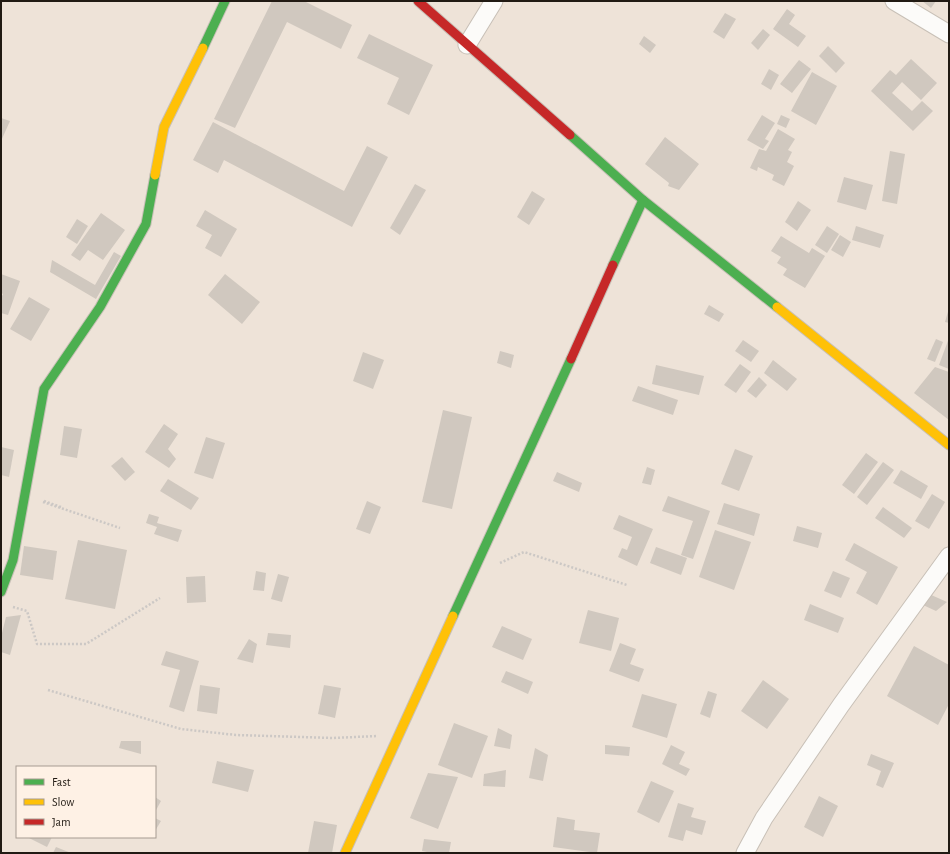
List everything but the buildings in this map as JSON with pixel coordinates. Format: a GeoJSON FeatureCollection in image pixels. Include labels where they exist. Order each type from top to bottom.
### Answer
{"type":"FeatureCollection","features":[{"type":"Feature","properties":{"kind":"street"},"geometry":{"type":"LineString","coordinates":[[1,592],[13,560],[44,389],[100,306],[146,224],[164,127],[225,1]]}},
{"type":"Feature","properties":{"kind":"street"},"geometry":{"type":"LineString","coordinates":[[418,1],[643,200],[949,445]]}},
{"type":"Feature","properties":{"kind":"street"},"geometry":{"type":"LineString","coordinates":[[467,44],[494,1]]}},
{"type":"Feature","properties":{"kind":"street"},"geometry":{"type":"LineString","coordinates":[[894,1],[949,34]]}},
{"type":"Feature","properties":{"kind":"street"},"geometry":{"type":"LineString","coordinates":[[345,853],[643,200]]}},
{"type":"Feature","properties":{"kind":"street"},"geometry":{"type":"LineString","coordinates":[[745,853],[764,818],[841,705],[949,556]]}},
{"type":"Feature","properties":{"kind":"path"},"geometry":{"type":"LineString","coordinates":[[25,496],[61,506]]}},
{"type":"Feature","properties":{"kind":"path"},"geometry":{"type":"LineString","coordinates":[[25,496],[120,528]]}},
{"type":"Feature","properties":{"kind":"path"},"geometry":{"type":"LineString","coordinates":[[498,564],[524,552],[627,585]]}},
{"type":"Feature","properties":{"kind":"path"},"geometry":{"type":"LineString","coordinates":[[8,605],[28,611],[37,644],[86,644],[160,598]]}},
{"type":"Feature","properties":{"kind":"path"},"geometry":{"type":"LineString","coordinates":[[48,690],[181,729],[236,735],[333,738],[399,735]]}},
{"type":"Feature","properties":{"kind":"traffic: fast"},"geometry":{"type":"LineString","coordinates":[[203,48],[225,1]]}},
{"type":"Feature","properties":{"kind":"traffic: fast"},"geometry":{"type":"LineString","coordinates":[[570,135],[643,200],[777,307]]}},
{"type":"Feature","properties":{"kind":"traffic: fast"},"geometry":{"type":"LineString","coordinates":[[1,592],[13,560],[44,389],[100,307],[146,224],[155,175]]}},
{"type":"Feature","properties":{"kind":"traffic: fast"},"geometry":{"type":"LineString","coordinates":[[613,265],[643,200]]}},
{"type":"Feature","properties":{"kind":"traffic: fast"},"geometry":{"type":"LineString","coordinates":[[453,616],[571,359]]}},
{"type":"Feature","properties":{"kind":"traffic: slow"},"geometry":{"type":"LineString","coordinates":[[155,175],[164,127],[203,48]]}},
{"type":"Feature","properties":{"kind":"traffic: slow"},"geometry":{"type":"LineString","coordinates":[[777,307],[949,445]]}},
{"type":"Feature","properties":{"kind":"traffic: slow"},"geometry":{"type":"LineString","coordinates":[[345,853],[453,616]]}},
{"type":"Feature","properties":{"kind":"traffic: jam"},"geometry":{"type":"LineString","coordinates":[[418,1],[570,135]]}},
{"type":"Feature","properties":{"kind":"traffic: jam"},"geometry":{"type":"LineString","coordinates":[[571,359],[613,265]]}}]}
